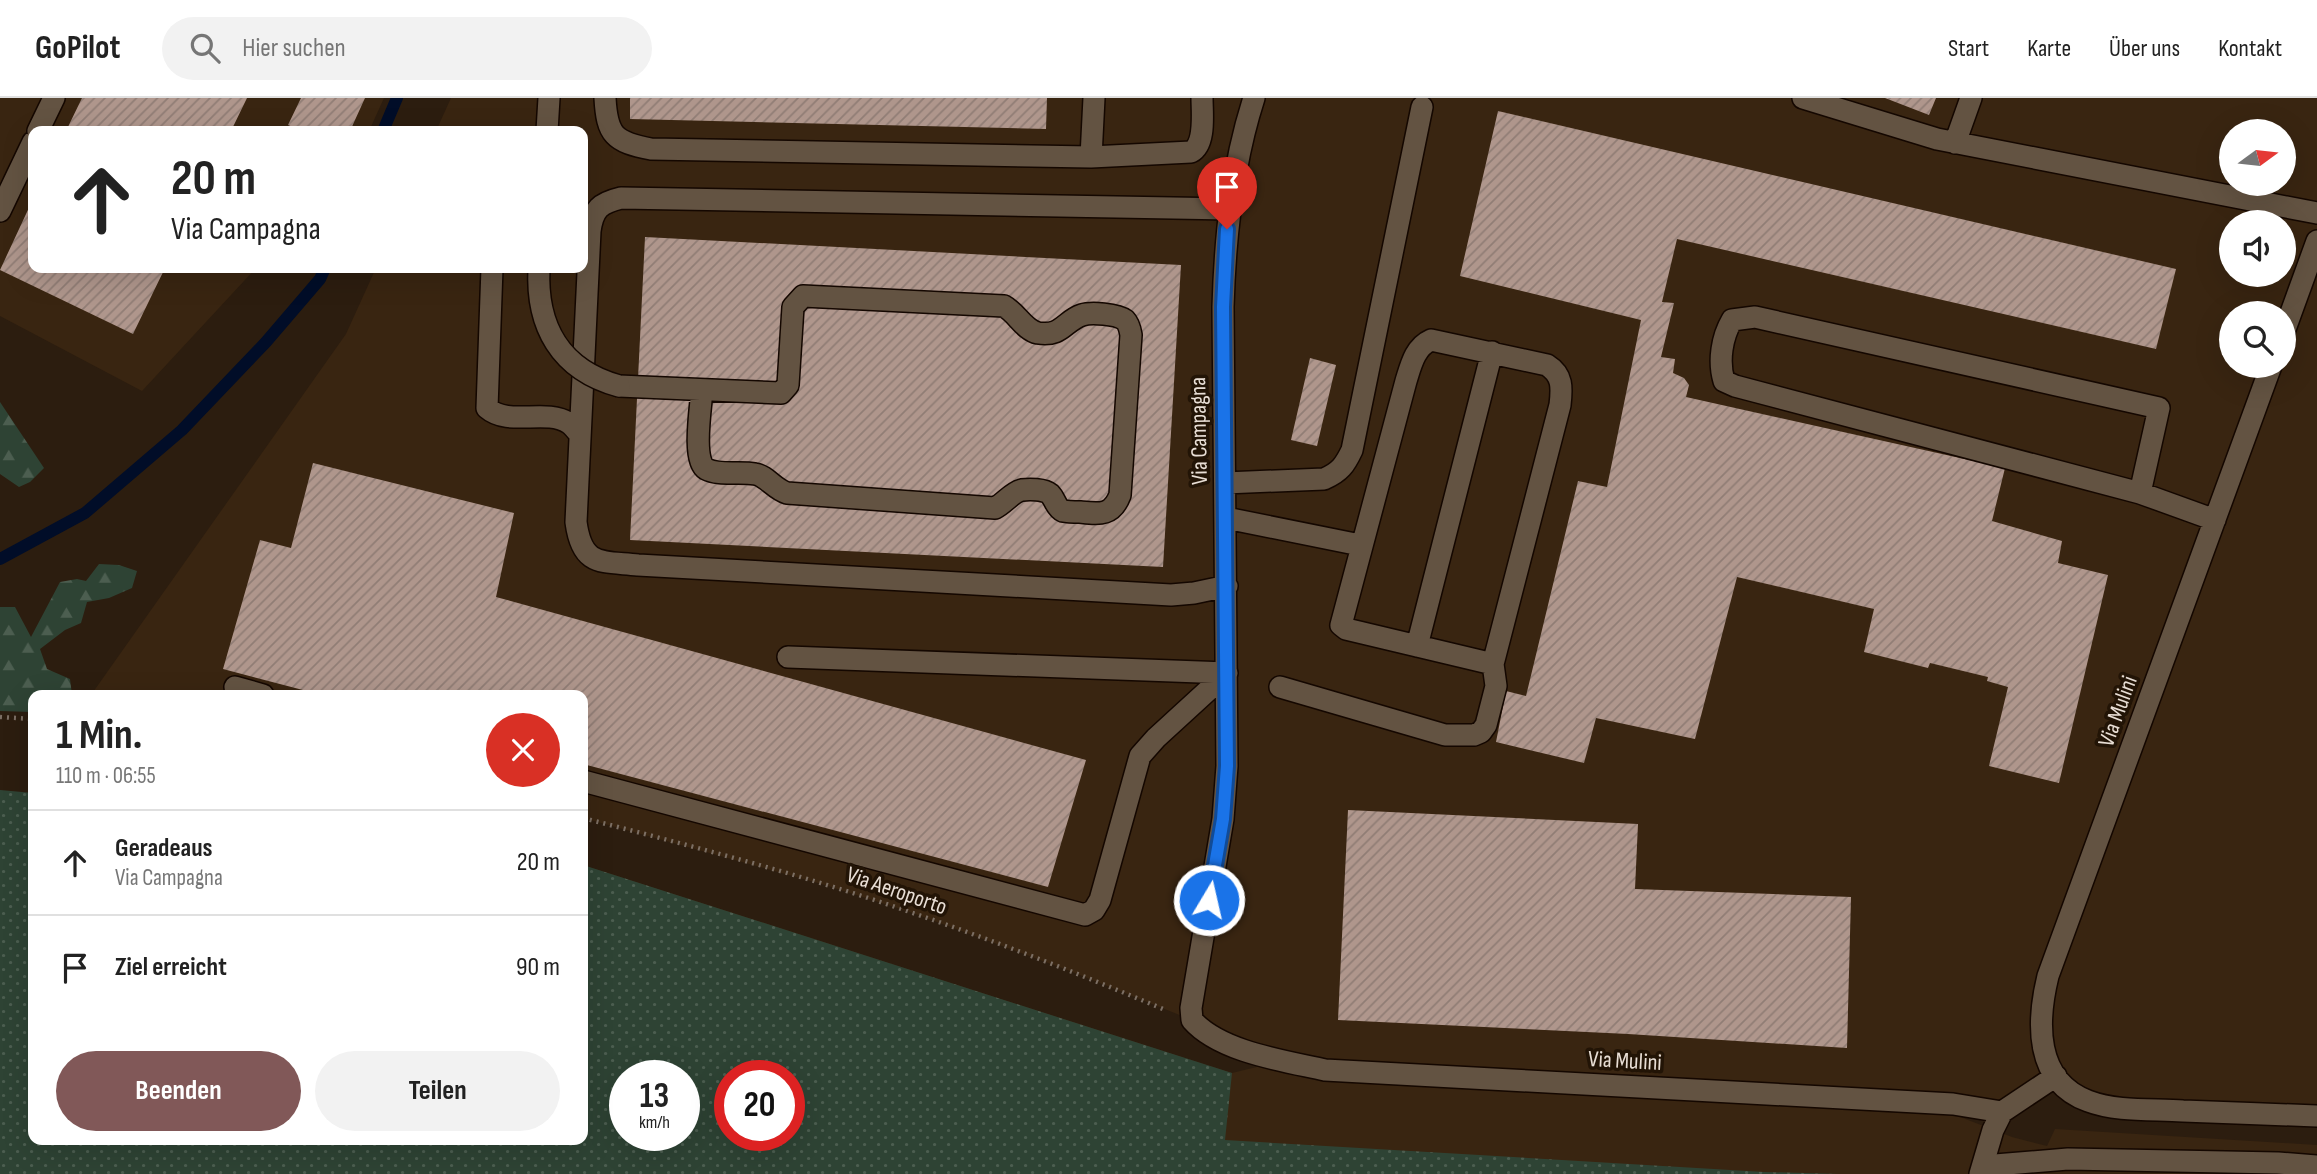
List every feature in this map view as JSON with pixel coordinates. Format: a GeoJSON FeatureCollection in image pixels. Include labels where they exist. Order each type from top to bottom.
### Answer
{"type":"FeatureCollection","features":[{"type":"Feature","properties":{"kind":"street"},"geometry":{"type":"LineString","coordinates":[[40,126],[54,98]]}},
{"type":"Feature","properties":{"kind":"street"},"geometry":{"type":"LineString","coordinates":[[547,126],[549,98]]}},
{"type":"Feature","properties":{"kind":"street"},"geometry":{"type":"LineString","coordinates":[[605,98],[610,130],[618,139],[651,149],[1091,157],[1191,152],[1199,142],[1202,98]]}},
{"type":"Feature","properties":{"kind":"street"},"geometry":{"type":"LineString","coordinates":[[1091,157],[1094,98]]}},
{"type":"Feature","properties":{"kind":"street","name":"Via Campagna"},"geometry":{"type":"LineString","coordinates":[[1192,1020],[1223,819],[1227,766],[1223,307],[1225,248],[1246,121],[1254,98]]}},
{"type":"Feature","properties":{"kind":"street"},"geometry":{"type":"LineString","coordinates":[[1802,98],[1955,143],[2317,213]]}},
{"type":"Feature","properties":{"kind":"street"},"geometry":{"type":"LineString","coordinates":[[1955,143],[1971,98]]}},
{"type":"Feature","properties":{"kind":"street"},"geometry":{"type":"LineString","coordinates":[[1225,483],[1324,479],[1338,473],[1345,465],[1352,450],[1422,107]]}},
{"type":"Feature","properties":{"kind":"street"},"geometry":{"type":"LineString","coordinates":[[0,211],[28,152]]}},
{"type":"Feature","properties":{"kind":"street"},"geometry":{"type":"LineString","coordinates":[[588,203],[621,198],[1230,209]]}},
{"type":"Feature","properties":{"kind":"street"},"geometry":{"type":"LineString","coordinates":[[588,272],[592,218],[596,208],[606,202]]}},
{"type":"Feature","properties":{"kind":"street"},"geometry":{"type":"LineString","coordinates":[[2295,301],[2317,241]]}},
{"type":"Feature","properties":{"kind":"street"},"geometry":{"type":"LineString","coordinates":[[492,273],[487,408],[504,416],[566,421],[580,435]]}},
{"type":"Feature","properties":{"kind":"street"},"geometry":{"type":"LineString","coordinates":[[539,273],[541,309],[557,347],[568,359],[593,376],[619,386],[781,393],[788,385],[793,307],[803,296],[1004,306],[1037,333],[1055,333],[1086,314],[1119,317],[1130,326],[1120,495],[1116,506],[1109,511],[1097,513],[1063,511],[1050,494],[1043,491],[1023,490],[995,508],[779,491],[757,474],[707,469],[701,463],[698,450],[702,390]]}},
{"type":"Feature","properties":{"kind":"street"},"geometry":{"type":"LineString","coordinates":[[588,273],[576,522],[579,541],[587,555],[600,561],[652,566],[1171,595],[1227,586]]}},
{"type":"Feature","properties":{"kind":"street"},"geometry":{"type":"LineString","coordinates":[[2140,493],[2159,408],[1755,317],[1732,320],[1725,331],[1720,368],[1724,380],[1735,386],[2140,493],[2215,520]]}},
{"type":"Feature","properties":{"kind":"street"},"geometry":{"type":"LineString","coordinates":[[1280,687],[1445,735],[1474,735],[1481,732],[1486,724],[1496,686],[1493,664],[1560,405],[1560,379],[1555,370],[1546,365],[1431,340],[1417,352],[1406,381],[1360,545],[1341,625],[1346,629],[1493,664]]}},
{"type":"Feature","properties":{"kind":"street"},"geometry":{"type":"LineString","coordinates":[[1417,646],[1492,352]]}},
{"type":"Feature","properties":{"kind":"street","name":"Via Mulini"},"geometry":{"type":"LineString","coordinates":[[2268,378],[2048,976],[2041,1007],[2040,1032],[2045,1055],[2056,1076],[2069,1090],[2085,1100],[2121,1108],[2317,1116]]}},
{"type":"Feature","properties":{"kind":"street"},"geometry":{"type":"LineString","coordinates":[[1226,518],[1360,545]]}},
{"type":"Feature","properties":{"kind":"street"},"geometry":{"type":"LineString","coordinates":[[788,657],[1227,673]]}},
{"type":"Feature","properties":{"kind":"street"},"geometry":{"type":"LineString","coordinates":[[588,782],[1085,915],[1094,910],[1100,900],[1140,757],[1156,737],[1227,673]]}},
{"type":"Feature","properties":{"kind":"street"},"geometry":{"type":"LineString","coordinates":[[235,687],[246,690]]}},
{"type":"Feature","properties":{"kind":"street","name":"Via Mulini"},"geometry":{"type":"LineString","coordinates":[[1192,1020],[1199,1029],[1228,1045],[1325,1070],[1953,1104],[2002,1112]]}},
{"type":"Feature","properties":{"kind":"street"},"geometry":{"type":"LineString","coordinates":[[2056,1076],[2002,1112],[1993,1130],[1982,1170],[2068,1159],[2317,1166]]}},
{"type":"Feature","properties":{"kind":"path"},"geometry":{"type":"LineString","coordinates":[[0,717],[28,719]]}},
{"type":"Feature","properties":{"kind":"path","name":"Via Aeroporto"},"geometry":{"type":"LineString","coordinates":[[588,819],[812,881],[910,912],[1070,971],[1192,1020]]}},
{"type":"Feature","properties":{"kind":"shaded area"},"geometry":{"type":"Polygon","coordinates":[[[0,98],[384,98],[371,126],[28,126],[28,273],[251,273],[142,391],[0,316],[0,98]]]}},
{"type":"Feature","properties":{"kind":"shaded area"},"geometry":{"type":"Polygon","coordinates":[[[451,98],[2317,98],[2317,1116],[2121,1108],[2056,1076],[2002,1112],[1325,1070],[910,912],[825,885],[588,819],[588,690],[95,690],[346,334],[374,273],[588,273],[588,126],[438,126],[451,98]]]}},
{"type":"Feature","properties":{"kind":"shaded area"},"geometry":{"type":"Polygon","coordinates":[[[0,797],[28,1087],[28,1145],[588,1145],[588,867],[1232,1073],[1265,1065],[1327,1080],[1955,1115],[2012,1137],[2047,1146],[2055,1129],[2317,1145],[2317,1174],[0,1174],[0,797]]]}},
{"type":"Feature","properties":{"kind":"green space"},"geometry":{"type":"Polygon","coordinates":[[[0,402],[44,468],[30,482],[19,487],[0,474],[0,402]]]}},
{"type":"Feature","properties":{"kind":"green space"},"geometry":{"type":"Polygon","coordinates":[[[99,564],[119,565],[137,571],[132,588],[109,598],[87,602],[81,623],[65,630],[40,649],[47,669],[70,679],[71,690],[28,690],[28,712],[0,711],[0,607],[15,607],[31,637],[60,582],[77,579],[86,581],[99,564]]]}},
{"type":"Feature","properties":{"kind":"green space"},"geometry":{"type":"Polygon","coordinates":[[[0,790],[28,793],[28,1145],[588,1145],[588,867],[1232,1073],[1225,1140],[1764,1172],[1839,1174],[0,1174],[0,790]]]}},
{"type":"Feature","properties":{"kind":"building"},"geometry":{"type":"Polygon","coordinates":[[[82,98],[247,98],[233,126],[68,126],[82,98]]]}},
{"type":"Feature","properties":{"kind":"building"},"geometry":{"type":"Polygon","coordinates":[[[301,98],[365,98],[352,126],[288,125],[301,98]]]}},
{"type":"Feature","properties":{"kind":"building"},"geometry":{"type":"Polygon","coordinates":[[[630,98],[1047,98],[1046,129],[630,119],[630,98]]]}},
{"type":"Feature","properties":{"kind":"building"},"geometry":{"type":"Polygon","coordinates":[[[1885,98],[1936,98],[1929,115],[1885,98]]]}},
{"type":"Feature","properties":{"kind":"building"},"geometry":{"type":"Polygon","coordinates":[[[1498,111],[2176,269],[2156,349],[1677,239],[1662,302],[1674,303],[1661,357],[1675,359],[1673,373],[1684,378],[1689,385],[1686,397],[2005,468],[1992,521],[2062,541],[2058,563],[2108,575],[2059,783],[1989,766],[2008,687],[1987,681],[1988,677],[1930,663],[1928,668],[1864,652],[1874,609],[1737,577],[1695,739],[1596,718],[1584,763],[1496,742],[1506,691],[1526,696],[1578,481],[1607,487],[1641,320],[1460,276],[1498,111]]]}},
{"type":"Feature","properties":{"kind":"building"},"geometry":{"type":"Polygon","coordinates":[[[28,210],[28,273],[163,273],[133,334],[0,270],[28,210]]]}},
{"type":"Feature","properties":{"kind":"building"},"geometry":{"type":"Polygon","coordinates":[[[645,237],[1181,265],[1163,567],[630,540],[645,237]]]}},
{"type":"Feature","properties":{"kind":"building"},"geometry":{"type":"Polygon","coordinates":[[[1310,358],[1336,365],[1317,446],[1291,440],[1310,358]]]}},
{"type":"Feature","properties":{"kind":"building"},"geometry":{"type":"Polygon","coordinates":[[[313,463],[514,513],[496,597],[1086,760],[1048,887],[588,765],[588,690],[303,690],[223,669],[260,540],[291,548],[313,463]]]}},
{"type":"Feature","properties":{"kind":"building"},"geometry":{"type":"Polygon","coordinates":[[[1348,810],[1638,824],[1635,889],[1851,897],[1847,1048],[1338,1020],[1348,810]]]}},
{"type":"Feature","properties":{"kind":"waterway"},"geometry":{"type":"LineString","coordinates":[[385,126],[397,98]]}},
{"type":"Feature","properties":{"kind":"waterway"},"geometry":{"type":"LineString","coordinates":[[0,559],[85,513],[182,430],[266,342],[323,273]]}},
{"type":"Feature","properties":{"kind":"route"},"geometry":{"type":"LineString","coordinates":[[1209,900],[1223,819],[1227,766],[1223,307],[1227,229]]}}]}
